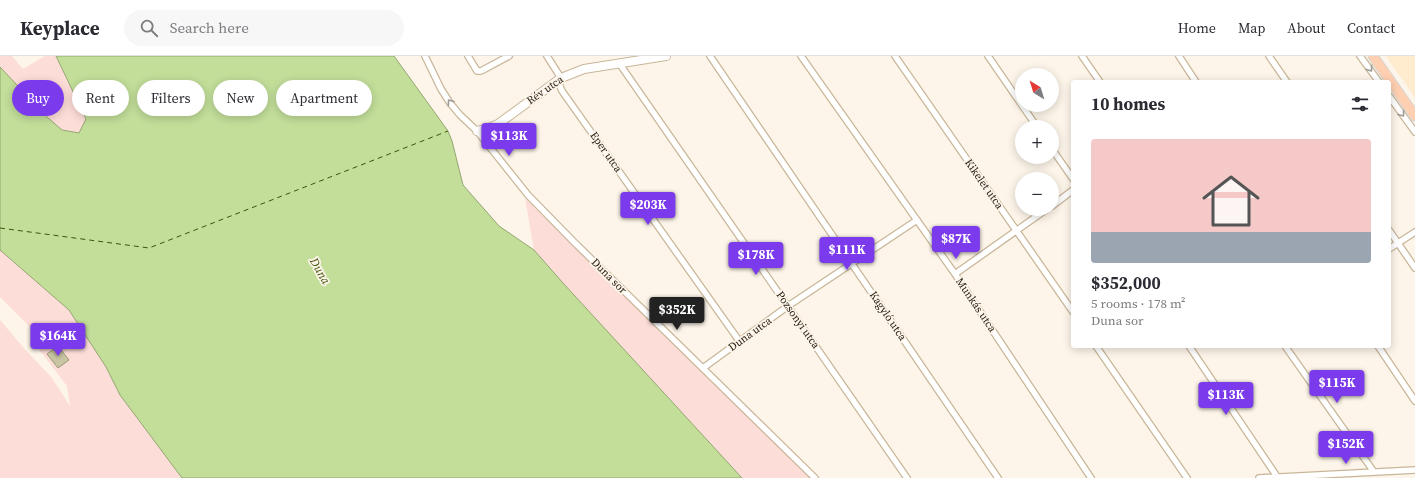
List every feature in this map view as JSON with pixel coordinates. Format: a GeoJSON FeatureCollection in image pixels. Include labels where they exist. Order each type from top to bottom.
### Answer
{"type":"FeatureCollection","features":[{"type":"Feature","properties":{"kind":"main road"},"geometry":{"type":"LineString","coordinates":[[1373,56],[1390,80]]}},
{"type":"Feature","properties":{"kind":"main road"},"geometry":{"type":"LineString","coordinates":[[1391,82],[1415,116]]}},
{"type":"Feature","properties":{"kind":"street","name":"Duna sor"},"geometry":{"type":"LineString","coordinates":[[425,56],[441,89],[450,102],[460,115],[477,131],[528,194],[815,478]]}},
{"type":"Feature","properties":{"kind":"street"},"geometry":{"type":"LineString","coordinates":[[468,56],[474,68],[477,71],[481,71],[509,56]]}},
{"type":"Feature","properties":{"kind":"street","name":"Eper utca"},"geometry":{"type":"LineString","coordinates":[[547,56],[561,78],[559,84],[566,96],[740,342]]}},
{"type":"Feature","properties":{"kind":"street","name":"Rév utca"},"geometry":{"type":"LineString","coordinates":[[477,131],[498,124],[561,78],[584,69],[666,56]]}},
{"type":"Feature","properties":{"kind":"street","name":"Kagyló utca"},"geometry":{"type":"LineString","coordinates":[[710,56],[998,478]]}},
{"type":"Feature","properties":{"kind":"street","name":"Munkás utca"},"geometry":{"type":"LineString","coordinates":[[801,56],[955,274],[1091,478]]}},
{"type":"Feature","properties":{"kind":"street","name":"Kikelet utca"},"geometry":{"type":"LineString","coordinates":[[895,56],[1071,309]]}},
{"type":"Feature","properties":{"kind":"street"},"geometry":{"type":"LineString","coordinates":[[988,56],[1032,120]]}},
{"type":"Feature","properties":{"kind":"street"},"geometry":{"type":"LineString","coordinates":[[1082,56],[1099,80]]}},
{"type":"Feature","properties":{"kind":"street"},"geometry":{"type":"LineString","coordinates":[[1179,56],[1195,80]]}},
{"type":"Feature","properties":{"kind":"street"},"geometry":{"type":"LineString","coordinates":[[1269,56],[1286,80]]}},
{"type":"Feature","properties":{"kind":"street"},"geometry":{"type":"LineString","coordinates":[[1360,56],[1378,80]]}},
{"type":"Feature","properties":{"kind":"street","name":"Pozsonyi utca"},"geometry":{"type":"LineString","coordinates":[[619,64],[907,478]]}},
{"type":"Feature","properties":{"kind":"street"},"geometry":{"type":"LineString","coordinates":[[1391,99],[1415,132]]}},
{"type":"Feature","properties":{"kind":"street"},"geometry":{"type":"LineString","coordinates":[[1059,158],[1071,176]]}},
{"type":"Feature","properties":{"kind":"street"},"geometry":{"type":"LineString","coordinates":[[1059,201],[1071,192]]}},
{"type":"Feature","properties":{"kind":"street"},"geometry":{"type":"LineString","coordinates":[[955,274],[1038,216]]}},
{"type":"Feature","properties":{"kind":"street","name":"Duna utca"},"geometry":{"type":"LineString","coordinates":[[703,368],[788,306],[917,220]]}},
{"type":"Feature","properties":{"kind":"street"},"geometry":{"type":"LineString","coordinates":[[1391,248],[1415,232]]}},
{"type":"Feature","properties":{"kind":"street"},"geometry":{"type":"LineString","coordinates":[[1391,233],[1415,268]]}},
{"type":"Feature","properties":{"kind":"street"},"geometry":{"type":"LineString","coordinates":[[1097,348],[1186,478]]}},
{"type":"Feature","properties":{"kind":"street"},"geometry":{"type":"LineString","coordinates":[[1190,348],[1278,478]]}},
{"type":"Feature","properties":{"kind":"street"},"geometry":{"type":"LineString","coordinates":[[1286,348],[1374,472]]}},
{"type":"Feature","properties":{"kind":"street"},"geometry":{"type":"LineString","coordinates":[[1379,348],[1415,401]]}},
{"type":"Feature","properties":{"kind":"street"},"geometry":{"type":"LineString","coordinates":[[1260,478],[1357,475],[1374,472],[1415,470]]}},
{"type":"Feature","properties":{"kind":"shaded area"},"geometry":{"type":"Polygon","coordinates":[[[0,56],[12,56],[23,69],[45,56],[56,56],[72,90],[72,116],[84,116],[86,120],[79,133],[62,130],[46,116],[64,116],[64,80],[12,80],[0,67],[0,56]]]}},
{"type":"Feature","properties":{"kind":"shaded area"},"geometry":{"type":"Polygon","coordinates":[[[1386,56],[1415,56],[1415,98],[1411,92],[1386,56]]]}},
{"type":"Feature","properties":{"kind":"shaded area"},"geometry":{"type":"Polygon","coordinates":[[[525,198],[819,478],[742,478],[534,250],[525,198]]]}},
{"type":"Feature","properties":{"kind":"shaded area"},"geometry":{"type":"Polygon","coordinates":[[[0,250],[69,310],[106,367],[120,395],[182,478],[0,478],[0,320],[52,378],[70,406],[67,386],[38,348],[43,340],[0,297],[0,250]]]}},
{"type":"Feature","properties":{"kind":"water","name":"Duna"},"geometry":{"type":"Polygon","coordinates":[[[56,56],[394,56],[448,131],[463,185],[499,226],[534,250],[742,478],[182,478],[120,395],[106,367],[69,310],[0,250],[0,67],[12,80],[12,116],[46,116],[62,130],[79,133],[86,119],[85,116],[129,116],[129,80],[72,80],[72,90],[56,56]]]}},
{"type":"Feature","properties":{"kind":"building"},"geometry":{"type":"Polygon","coordinates":[[[58,346],[69,360],[58,368],[47,354],[58,346]]]}},
{"type":"Feature","properties":{"kind":"ferry route"},"geometry":{"type":"LineString","coordinates":[[0,228],[149,248],[448,131]]}}]}
